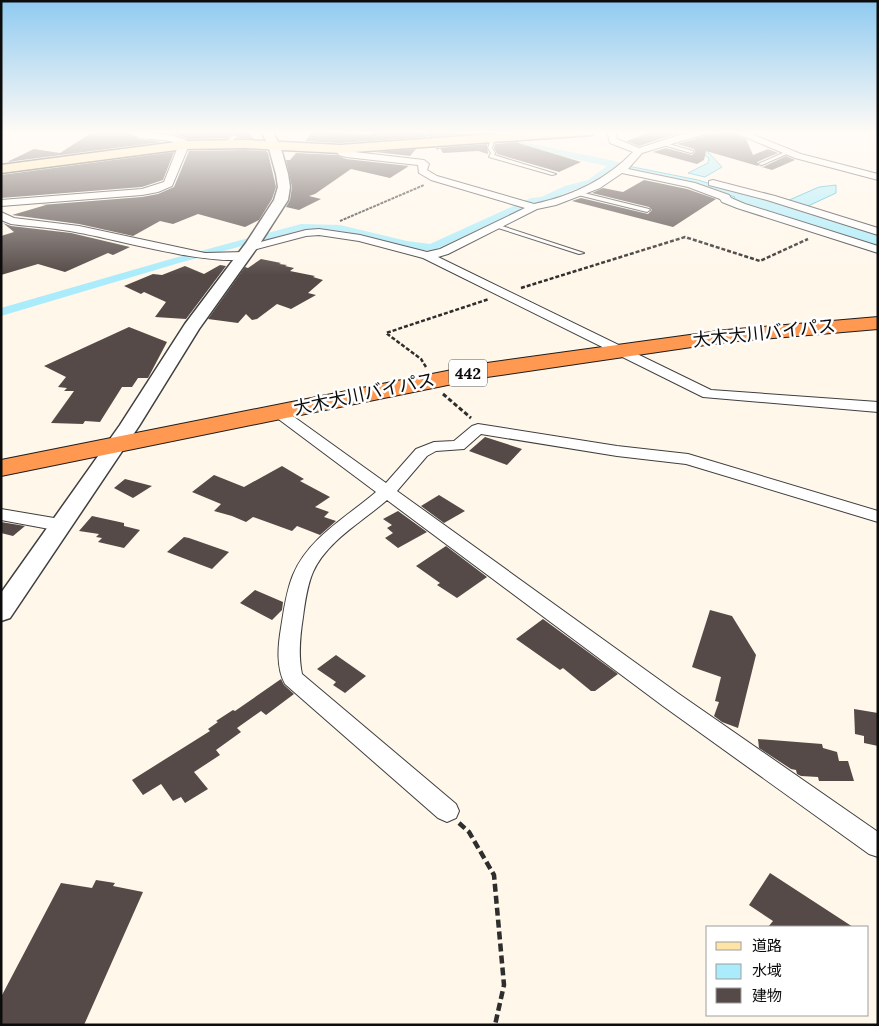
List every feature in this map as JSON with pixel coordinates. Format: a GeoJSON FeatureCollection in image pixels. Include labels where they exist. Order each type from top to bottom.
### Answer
{"type":"FeatureCollection","features":[{"type":"Feature","properties":{"kind":"highway","name":"大木大川バイパス"},"geometry":{"type":"LineString","coordinates":[[1,468],[66,448],[122,435],[598,339],[799,316],[878,311]]}},
{"type":"Feature","properties":{"kind":"highway","name":"大木大川バイパス"},"geometry":{"type":"LineString","coordinates":[[122,435],[278,412],[429,374],[726,336],[878,323]]}},
{"type":"Feature","properties":{"kind":"highway","name":"大木大川バイパス"},"geometry":{"type":"LineString","coordinates":[[1,452],[66,448]]}},
{"type":"Feature","properties":{"kind":"street"},"geometry":{"type":"LineString","coordinates":[[1,202],[154,190],[168,184],[170,179]]}},
{"type":"Feature","properties":{"kind":"street"},"geometry":{"type":"LineString","coordinates":[[1,612],[122,435],[191,328],[251,245],[283,193],[282,179]]}},
{"type":"Feature","properties":{"kind":"street"},"geometry":{"type":"LineString","coordinates":[[438,179],[527,205],[552,203],[576,192],[596,186],[606,179]]}},
{"type":"Feature","properties":{"kind":"street"},"geometry":{"type":"LineString","coordinates":[[666,179],[725,197],[726,200],[741,206],[878,250]]}},
{"type":"Feature","properties":{"kind":"street"},"geometry":{"type":"LineString","coordinates":[[698,179],[745,191],[878,232]]}},
{"type":"Feature","properties":{"kind":"street"},"geometry":{"type":"LineString","coordinates":[[427,256],[444,252],[497,226],[527,205]]}},
{"type":"Feature","properties":{"kind":"street"},"geometry":{"type":"LineString","coordinates":[[1,215],[11,222],[79,229],[204,256],[306,233],[320,232],[360,238],[427,256],[708,394],[878,407]]}},
{"type":"Feature","properties":{"kind":"street"},"geometry":{"type":"LineString","coordinates":[[278,412],[671,700],[878,846]]}},
{"type":"Feature","properties":{"kind":"street"},"geometry":{"type":"LineString","coordinates":[[447,811],[306,691],[292,678],[289,666],[289,645],[296,595],[305,570],[321,549],[346,524],[387,491],[427,449],[441,446],[458,446],[478,429],[617,451],[688,459],[878,517]]}},
{"type":"Feature","properties":{"kind":"street"},"geometry":{"type":"LineString","coordinates":[[1,514],[60,525]]}},
{"type":"Feature","properties":{"kind":"lane"},"geometry":{"type":"LineString","coordinates":[[576,192],[647,210]]}},
{"type":"Feature","properties":{"kind":"lane"},"geometry":{"type":"LineString","coordinates":[[497,226],[581,253]]}},
{"type":"Feature","properties":{"kind":"path"},"geometry":{"type":"LineString","coordinates":[[340,221],[438,179]]}},
{"type":"Feature","properties":{"kind":"path"},"geometry":{"type":"LineString","coordinates":[[478,429],[472,420],[433,387],[421,359],[386,333],[686,237],[760,261],[822,232]]}},
{"type":"Feature","properties":{"kind":"path"},"geometry":{"type":"LineString","coordinates":[[447,811],[469,832],[494,875],[504,985],[495,1025]]}},
{"type":"Feature","properties":{"kind":"water"},"geometry":{"type":"Polygon","coordinates":[[[673,179],[692,179],[742,194],[747,193],[878,234],[878,247],[732,200],[735,197],[673,179]]]}},
{"type":"Feature","properties":{"kind":"water"},"geometry":{"type":"Polygon","coordinates":[[[836,185],[836,193],[808,206],[787,201],[819,187],[836,185]]]}},
{"type":"Feature","properties":{"kind":"building"},"geometry":{"type":"Polygon","coordinates":[[[1,179],[163,179],[142,187],[1,198],[1,179]]]}},
{"type":"Feature","properties":{"kind":"building"},"geometry":{"type":"Polygon","coordinates":[[[177,179],[274,179],[276,187],[272,199],[259,220],[245,227],[198,214],[173,224],[160,221],[133,236],[79,224],[12,215],[46,205],[41,205],[142,197],[158,194],[174,187],[177,179]]]}},
{"type":"Feature","properties":{"kind":"building"},"geometry":{"type":"Polygon","coordinates":[[[290,179],[337,179],[309,196],[321,199],[299,210],[286,207],[290,200],[292,187],[290,179]]]}},
{"type":"Feature","properties":{"kind":"building"},"geometry":{"type":"Polygon","coordinates":[[[644,180],[687,189],[716,199],[673,227],[572,201],[581,198],[648,214],[652,210],[649,207],[592,193],[603,188],[623,192],[644,180]]]}},
{"type":"Feature","properties":{"kind":"building"},"geometry":{"type":"Polygon","coordinates":[[[3,223],[11,226],[71,233],[130,247],[113,255],[108,253],[65,272],[38,264],[1,275],[1,236],[14,232],[3,223]]]}},
{"type":"Feature","properties":{"kind":"building"},"geometry":{"type":"Polygon","coordinates":[[[261,259],[287,265],[285,266],[294,268],[290,271],[315,276],[313,277],[323,280],[308,293],[316,295],[291,309],[277,304],[257,319],[252,320],[246,314],[238,323],[208,319],[245,267],[248,268],[261,259]]]}},
{"type":"Feature","properties":{"kind":"building"},"geometry":{"type":"Polygon","coordinates":[[[220,265],[226,266],[186,319],[155,317],[166,302],[144,292],[141,294],[124,286],[153,274],[162,275],[185,266],[204,274],[220,265]]]}},
{"type":"Feature","properties":{"kind":"building"},"geometry":{"type":"Polygon","coordinates":[[[129,327],[167,342],[148,378],[138,378],[132,387],[122,387],[100,422],[85,421],[83,424],[51,423],[74,391],[64,391],[67,388],[58,387],[66,377],[44,366],[129,327]]]}},
{"type":"Feature","properties":{"kind":"building"},"geometry":{"type":"Polygon","coordinates":[[[485,437],[522,449],[507,465],[469,451],[485,437]]]}},
{"type":"Feature","properties":{"kind":"building"},"geometry":{"type":"Polygon","coordinates":[[[282,466],[304,479],[300,481],[330,497],[315,507],[329,512],[324,517],[336,521],[320,535],[297,526],[292,531],[253,517],[246,522],[214,511],[221,504],[192,492],[214,475],[244,487],[282,466]]]}},
{"type":"Feature","properties":{"kind":"building"},"geometry":{"type":"Polygon","coordinates":[[[125,479],[152,486],[133,498],[114,488],[125,479]]]}},
{"type":"Feature","properties":{"kind":"building"},"geometry":{"type":"Polygon","coordinates":[[[439,495],[465,511],[444,523],[421,506],[439,495]]]}},
{"type":"Feature","properties":{"kind":"building"},"geometry":{"type":"Polygon","coordinates":[[[398,511],[427,532],[398,548],[385,538],[393,533],[387,528],[392,525],[383,519],[398,511]]]}},
{"type":"Feature","properties":{"kind":"building"},"geometry":{"type":"Polygon","coordinates":[[[92,516],[124,523],[124,526],[140,530],[124,548],[98,542],[102,538],[96,537],[99,534],[79,531],[92,516]]]}},
{"type":"Feature","properties":{"kind":"building"},"geometry":{"type":"Polygon","coordinates":[[[1,522],[25,526],[13,536],[1,533],[1,522]]]}},
{"type":"Feature","properties":{"kind":"building"},"geometry":{"type":"Polygon","coordinates":[[[184,537],[229,552],[212,569],[167,552],[184,537]]]}},
{"type":"Feature","properties":{"kind":"building"},"geometry":{"type":"Polygon","coordinates":[[[446,546],[487,577],[457,598],[437,585],[440,583],[416,566],[446,546]]]}},
{"type":"Feature","properties":{"kind":"building"},"geometry":{"type":"Polygon","coordinates":[[[255,590],[283,602],[282,610],[272,620],[240,603],[255,590]]]}},
{"type":"Feature","properties":{"kind":"building"},"geometry":{"type":"Polygon","coordinates":[[[710,610],[732,616],[756,655],[738,728],[722,722],[714,716],[719,702],[715,701],[721,677],[692,667],[710,610]]]}},
{"type":"Feature","properties":{"kind":"building"},"geometry":{"type":"Polygon","coordinates":[[[543,619],[618,674],[595,691],[591,691],[563,668],[560,670],[516,639],[543,619]]]}},
{"type":"Feature","properties":{"kind":"building"},"geometry":{"type":"Polygon","coordinates":[[[336,655],[366,676],[345,693],[333,685],[336,682],[317,669],[336,655]]]}},
{"type":"Feature","properties":{"kind":"building"},"geometry":{"type":"Polygon","coordinates":[[[281,679],[284,685],[294,694],[266,715],[261,711],[237,728],[241,732],[216,750],[220,755],[194,772],[208,789],[185,803],[181,797],[173,801],[161,784],[143,795],[132,780],[210,731],[208,729],[218,722],[216,721],[233,710],[235,711],[281,679]]]}},
{"type":"Feature","properties":{"kind":"building"},"geometry":{"type":"Polygon","coordinates":[[[854,709],[878,713],[878,746],[864,743],[864,736],[855,734],[854,709]]]}},
{"type":"Feature","properties":{"kind":"building"},"geometry":{"type":"Polygon","coordinates":[[[758,739],[822,744],[823,748],[837,752],[839,761],[848,761],[854,781],[819,781],[818,777],[801,776],[797,774],[796,770],[791,769],[759,748],[758,739]]]}},
{"type":"Feature","properties":{"kind":"building"},"geometry":{"type":"Polygon","coordinates":[[[770,873],[851,926],[769,926],[773,921],[749,905],[770,873]]]}},
{"type":"Feature","properties":{"kind":"building"},"geometry":{"type":"Polygon","coordinates":[[[96,880],[115,883],[113,886],[143,892],[84,1025],[1,1025],[1,997],[61,883],[92,888],[96,880]]]}},
{"type":"Feature","properties":{"kind":"waterway"},"geometry":{"type":"LineString","coordinates":[[1,312],[175,261],[301,227],[325,226],[340,228],[406,245],[432,248],[535,200],[543,200],[569,188],[592,182],[596,179]]}}]}
